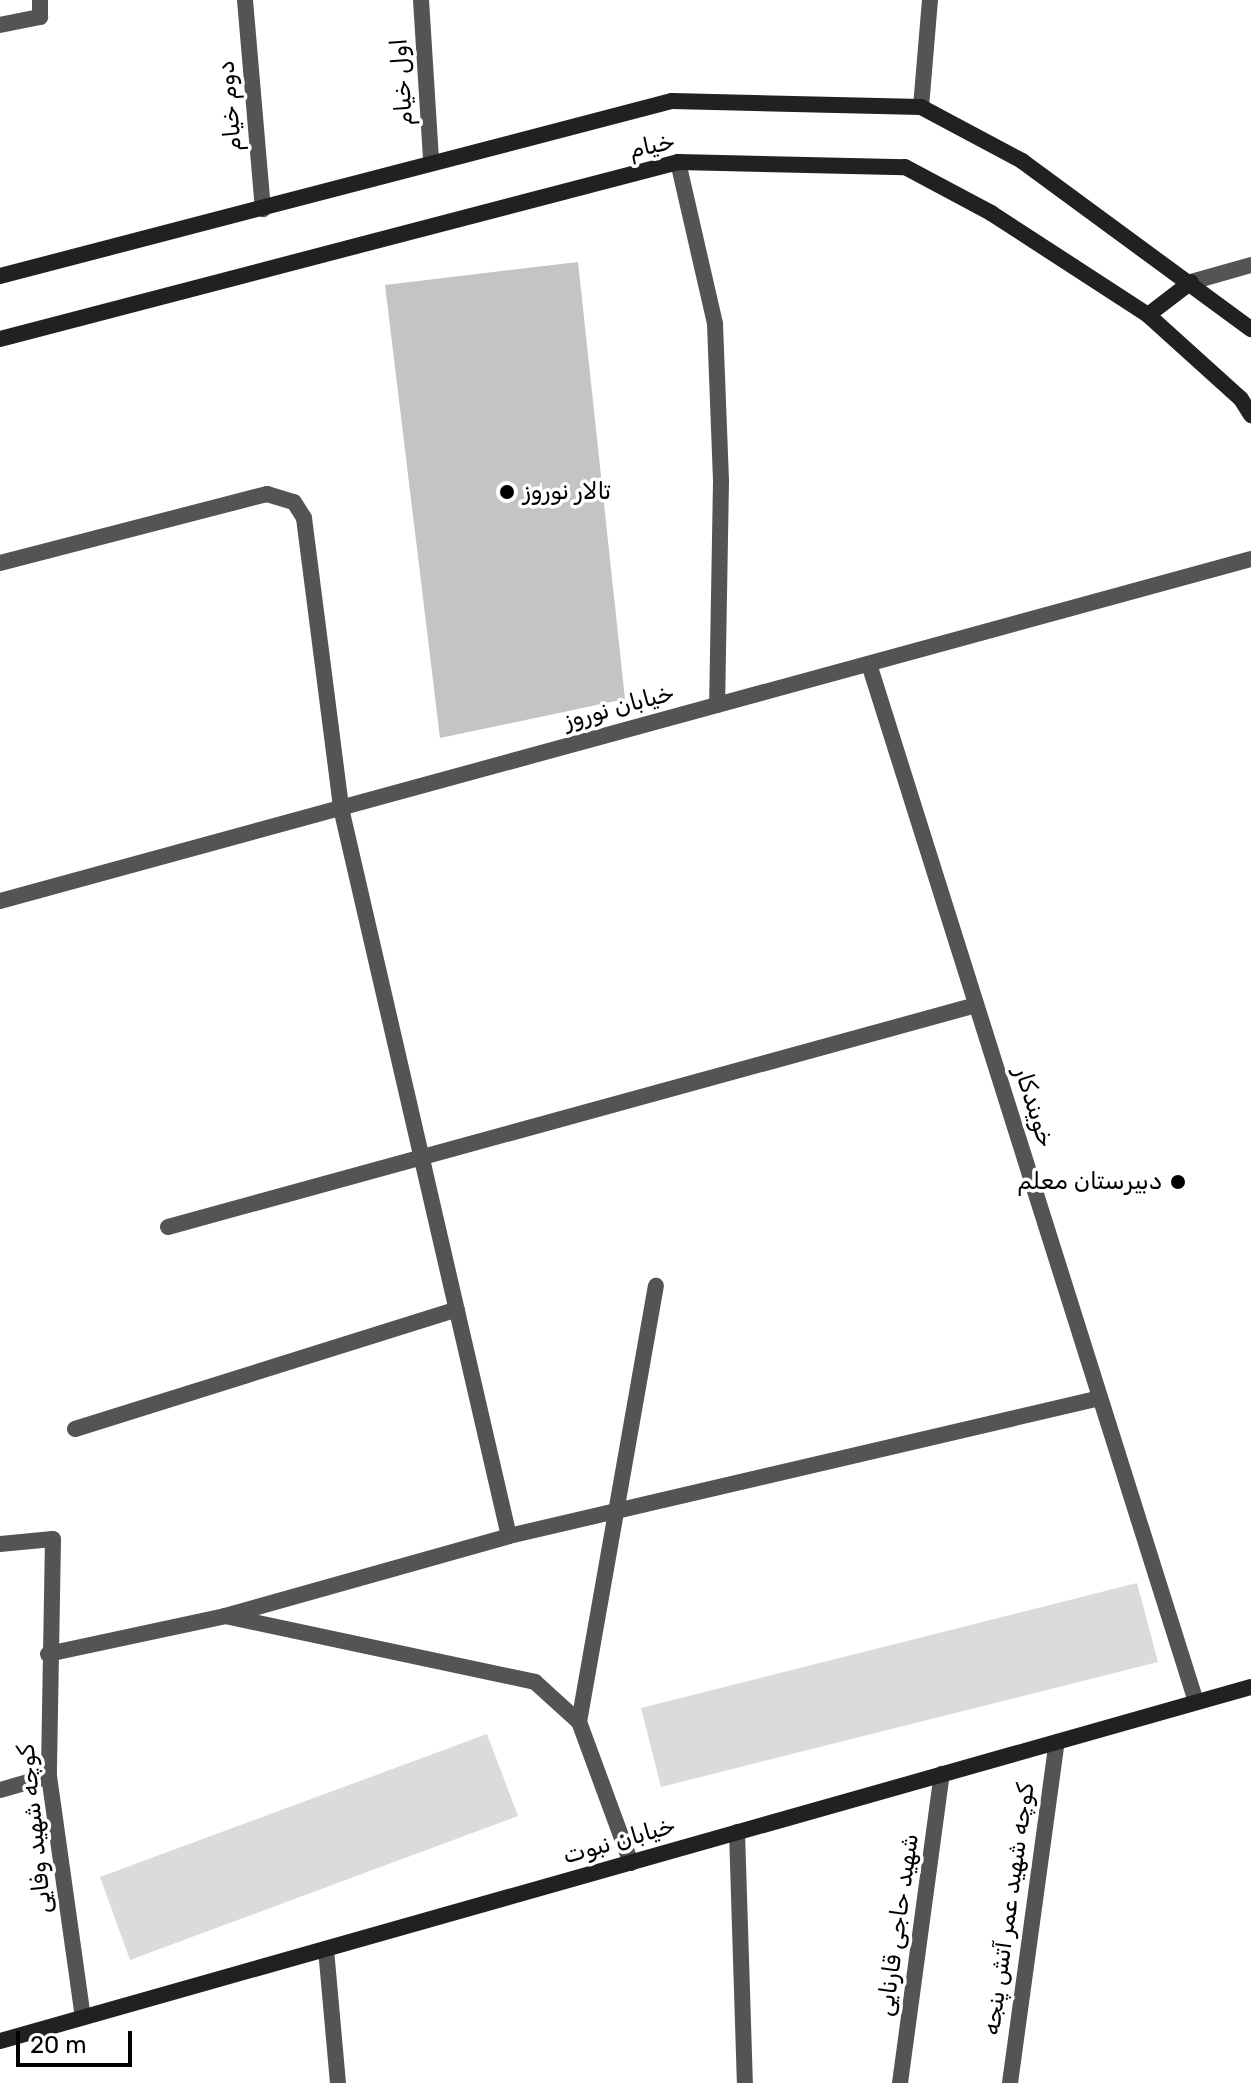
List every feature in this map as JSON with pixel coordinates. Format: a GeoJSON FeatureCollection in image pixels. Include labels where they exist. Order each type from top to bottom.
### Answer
{"type":"FeatureCollection","features":[{"type":"Feature","properties":{"kind":"street"},"geometry":{"type":"LineString","coordinates":[[0,25],[40,17],[40,0]]}},
{"type":"Feature","properties":{"kind":"street","name":"دوم خیام"},"geometry":{"type":"LineString","coordinates":[[245,0],[263,209]]}},
{"type":"Feature","properties":{"kind":"street","name":"اول خیام"},"geometry":{"type":"LineString","coordinates":[[421,0],[431,161]]}},
{"type":"Feature","properties":{"kind":"street"},"geometry":{"type":"LineString","coordinates":[[921,107],[930,0]]}},
{"type":"Feature","properties":{"kind":"street","name":"خیام"},"geometry":{"type":"LineString","coordinates":[[0,276],[263,209],[431,161],[672,101],[921,107],[1022,161],[1191,282],[1251,329]]}},
{"type":"Feature","properties":{"kind":"street"},"geometry":{"type":"LineString","coordinates":[[678,162],[715,324],[721,481],[717,705]]}},
{"type":"Feature","properties":{"kind":"street","name":"خیام"},"geometry":{"type":"LineString","coordinates":[[0,339],[678,162],[905,167],[991,213],[1148,315],[1241,399],[1251,415]]}},
{"type":"Feature","properties":{"kind":"street"},"geometry":{"type":"LineString","coordinates":[[1148,315],[1191,282],[1251,265]]}},
{"type":"Feature","properties":{"kind":"street"},"geometry":{"type":"LineString","coordinates":[[0,563],[267,494],[294,502],[304,518],[341,808],[509,1536]]}},
{"type":"Feature","properties":{"kind":"street","name":"خیابان نوروز"},"geometry":{"type":"LineString","coordinates":[[0,901],[1251,559]]}},
{"type":"Feature","properties":{"kind":"street","name":"خویندکار"},"geometry":{"type":"LineString","coordinates":[[869,664],[1196,1702]]}},
{"type":"Feature","properties":{"kind":"street"},"geometry":{"type":"LineString","coordinates":[[168,1227],[423,1160],[976,1005]]}},
{"type":"Feature","properties":{"kind":"street"},"geometry":{"type":"LineString","coordinates":[[579,1722],[619,1510],[656,1286]]}},
{"type":"Feature","properties":{"kind":"street"},"geometry":{"type":"LineString","coordinates":[[75,1429],[457,1309]]}},
{"type":"Feature","properties":{"kind":"street"},"geometry":{"type":"LineString","coordinates":[[48,1654],[225,1616],[509,1536],[1100,1398]]}},
{"type":"Feature","properties":{"kind":"street","name":"کوچه شهید وفایی"},"geometry":{"type":"LineString","coordinates":[[0,1544],[53,1539],[48,1654],[49,1776],[83,2017]]}},
{"type":"Feature","properties":{"kind":"street"},"geometry":{"type":"LineString","coordinates":[[225,1616],[535,1682],[579,1722],[631,1863]]}},
{"type":"Feature","properties":{"kind":"street","name":"خیابان نبوت"},"geometry":{"type":"LineString","coordinates":[[0,2041],[1251,1687]]}},
{"type":"Feature","properties":{"kind":"street","name":"کوچه شهید عمر آتش پنجه"},"geometry":{"type":"LineString","coordinates":[[1010,2083],[1057,1742]]}},
{"type":"Feature","properties":{"kind":"street","name":"شهید حاجی قارنایی"},"geometry":{"type":"LineString","coordinates":[[900,2083],[942,1774]]}},
{"type":"Feature","properties":{"kind":"street"},"geometry":{"type":"LineString","coordinates":[[0,1790],[49,1776]]}},
{"type":"Feature","properties":{"kind":"street"},"geometry":{"type":"LineString","coordinates":[[737,1832],[745,2083]]}},
{"type":"Feature","properties":{"kind":"street"},"geometry":{"type":"LineString","coordinates":[[326,1949],[338,2083]]}},
{"type":"Feature","properties":{"kind":"shaded area"},"geometry":{"type":"Polygon","coordinates":[[[1137,1583],[1158,1662],[661,1787],[641,1708],[1137,1583]]]}},
{"type":"Feature","properties":{"kind":"shaded area"},"geometry":{"type":"Polygon","coordinates":[[[487,1734],[518,1816],[130,1960],[100,1877],[487,1734]]]}},
{"type":"Feature","properties":{"kind":"building","name":"تالار نوروز"},"geometry":{"type":"Polygon","coordinates":[[[578,262],[625,699],[440,738],[385,285],[578,262]]]}},
{"type":"Feature","properties":{"kind":"place","name":"تالار نوروز"},"geometry":{"type":"Point","coordinates":[507,492]}},
{"type":"Feature","properties":{"kind":"place","name":"دبیرستان معلم"},"geometry":{"type":"Point","coordinates":[1178,1182]}}]}
